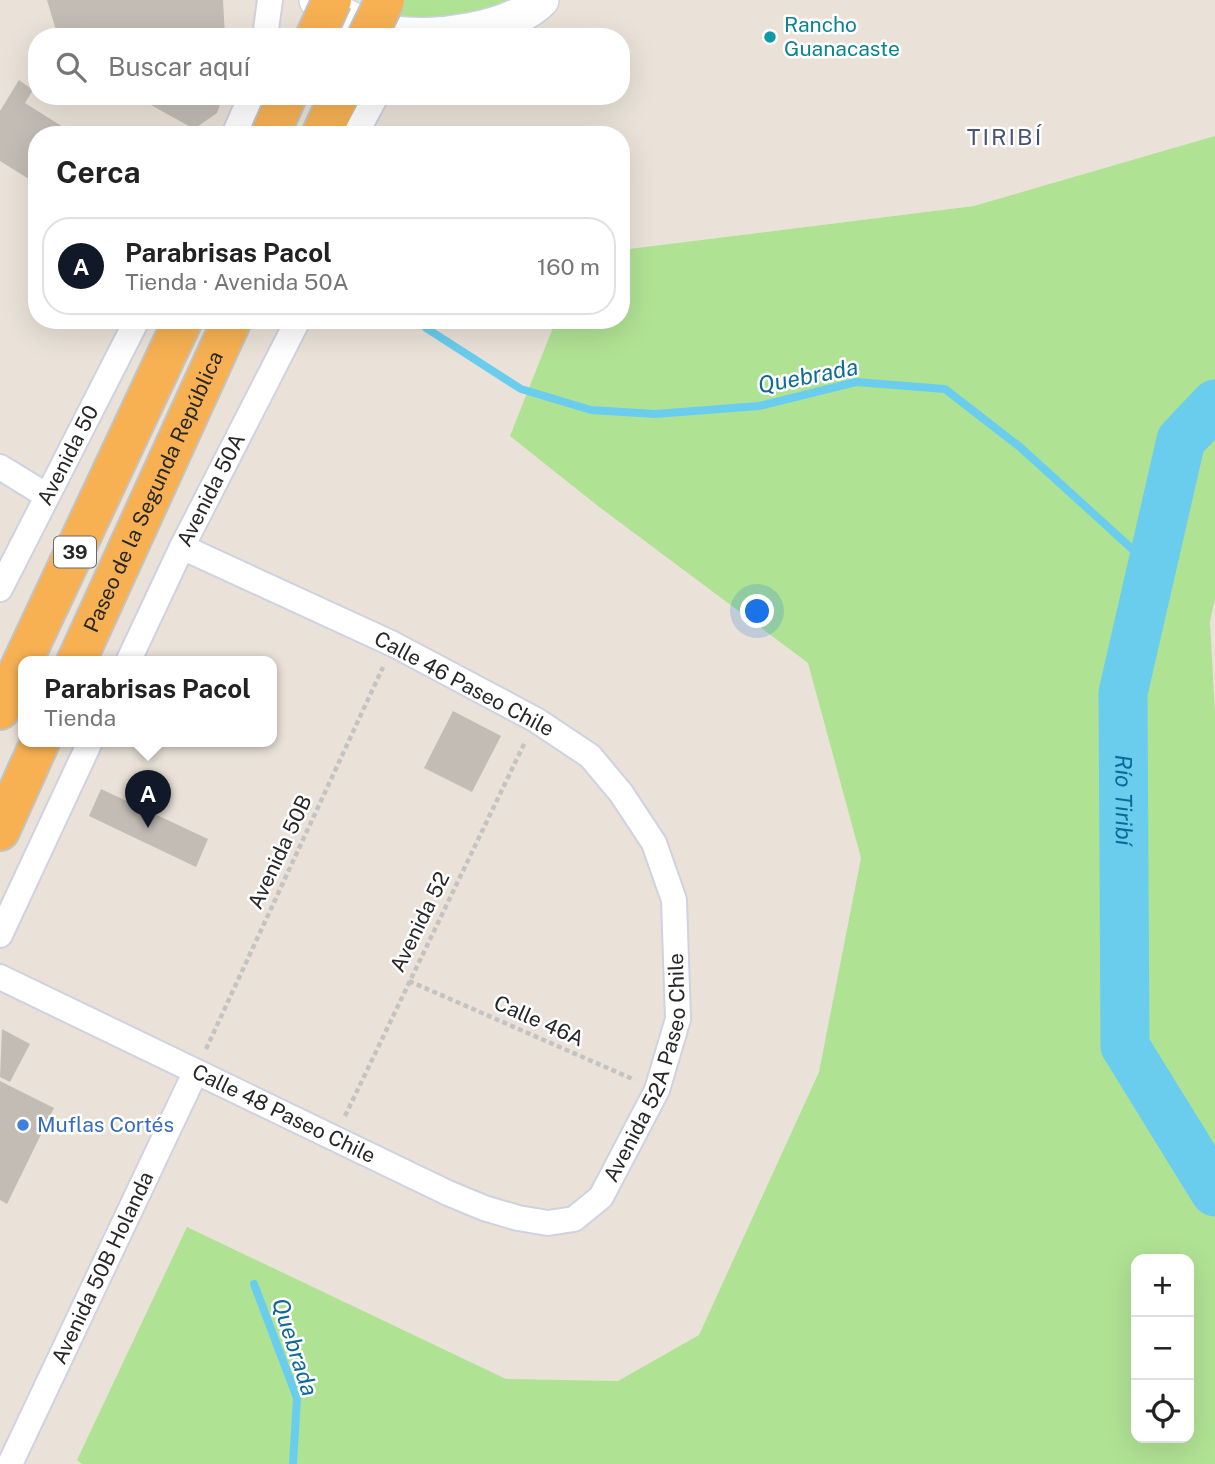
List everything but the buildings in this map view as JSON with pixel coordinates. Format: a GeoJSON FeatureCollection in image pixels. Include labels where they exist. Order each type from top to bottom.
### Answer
{"type":"FeatureCollection","features":[{"type":"Feature","properties":{"kind":"highway"},"geometry":{"type":"LineString","coordinates":[[319,28],[332,0]]}},
{"type":"Feature","properties":{"kind":"highway"},"geometry":{"type":"LineString","coordinates":[[371,28],[385,0]]}},
{"type":"Feature","properties":{"kind":"highway"},"geometry":{"type":"LineString","coordinates":[[274,126],[283,105]]}},
{"type":"Feature","properties":{"kind":"highway"},"geometry":{"type":"LineString","coordinates":[[324,126],[335,105]]}},
{"type":"Feature","properties":{"kind":"highway","name":"39"},"geometry":{"type":"LineString","coordinates":[[25,656],[179,329]]}},
{"type":"Feature","properties":{"kind":"highway","name":"Paseo de la Segunda República"},"geometry":{"type":"LineString","coordinates":[[79,656],[228,329]]}},
{"type":"Feature","properties":{"kind":"highway","name":"39"},"geometry":{"type":"LineString","coordinates":[[0,710],[18,672]]}},
{"type":"Feature","properties":{"kind":"highway"},"geometry":{"type":"LineString","coordinates":[[0,831],[38,747]]}},
{"type":"Feature","properties":{"kind":"main road"},"geometry":{"type":"LineString","coordinates":[[317,0],[345,18],[375,28]]}},
{"type":"Feature","properties":{"kind":"main road"},"geometry":{"type":"LineString","coordinates":[[486,28],[533,8],[541,0]]}},
{"type":"Feature","properties":{"kind":"street"},"geometry":{"type":"LineString","coordinates":[[266,28],[270,0]]}},
{"type":"Feature","properties":{"kind":"street"},"geometry":{"type":"LineString","coordinates":[[238,126],[247,105]]}},
{"type":"Feature","properties":{"kind":"street"},"geometry":{"type":"LineString","coordinates":[[360,126],[371,105]]}},
{"type":"Feature","properties":{"kind":"street","name":"Avenida 50"},"geometry":{"type":"LineString","coordinates":[[0,589],[132,329]]}},
{"type":"Feature","properties":{"kind":"street","name":"Avenida 50A"},"geometry":{"type":"LineString","coordinates":[[131,656],[182,547],[293,329]]}},
{"type":"Feature","properties":{"kind":"street"},"geometry":{"type":"LineString","coordinates":[[0,467],[47,496]]}},
{"type":"Feature","properties":{"kind":"street","name":"Calle 46 Paseo Chile"},"geometry":{"type":"LineString","coordinates":[[182,547],[393,645],[536,720],[590,755],[621,793],[654,843],[674,900]]}},
{"type":"Feature","properties":{"kind":"street"},"geometry":{"type":"LineString","coordinates":[[0,934],[88,747]]}},
{"type":"Feature","properties":{"kind":"street","name":"Avenida 52A Paseo Chile"},"geometry":{"type":"LineString","coordinates":[[574,1219],[601,1197],[657,1090],[678,1019],[674,900]]}},
{"type":"Feature","properties":{"kind":"street","name":"Calle 48 Paseo Chile"},"geometry":{"type":"LineString","coordinates":[[0,977],[195,1073],[484,1208],[548,1223],[574,1219]]}},
{"type":"Feature","properties":{"kind":"street","name":"Avenida 50B Holanda"},"geometry":{"type":"LineString","coordinates":[[9,1464],[195,1073]]}},
{"type":"Feature","properties":{"kind":"path","name":"Avenida 50B"},"geometry":{"type":"LineString","coordinates":[[195,1073],[393,645]]}},
{"type":"Feature","properties":{"kind":"path","name":"Avenida 52"},"geometry":{"type":"LineString","coordinates":[[334,1139],[536,720]]}},
{"type":"Feature","properties":{"kind":"path","name":"Calle 46A"},"geometry":{"type":"LineString","coordinates":[[408,981],[657,1090]]}},
{"type":"Feature","properties":{"kind":"green space"},"geometry":{"type":"Polygon","coordinates":[[[360,0],[520,0],[504,12],[427,21],[398,15],[360,0]]]}},
{"type":"Feature","properties":{"kind":"green space"},"geometry":{"type":"Polygon","coordinates":[[[1215,136],[1215,599],[1210,622],[1215,713],[1215,1464],[82,1464],[77,1460],[187,1227],[506,1379],[618,1381],[699,1335],[819,1072],[861,858],[808,663],[598,506],[510,436],[552,329],[630,329],[630,249],[974,206],[1215,136]]]}},
{"type":"Feature","properties":{"kind":"waterway","name":"Quebrada"},"geometry":{"type":"LineString","coordinates":[[428,329],[521,389],[591,410],[655,414],[759,406],[856,382],[945,389],[1020,447],[1152,567]]}},
{"type":"Feature","properties":{"kind":"waterway","name":"Río Tiribí"},"geometry":{"type":"LineString","coordinates":[[1215,404],[1181,440],[1123,693],[1125,1046],[1215,1192]]}},
{"type":"Feature","properties":{"kind":"waterway","name":"Quebrada"},"geometry":{"type":"LineString","coordinates":[[254,1284],[297,1398],[293,1464]]}},
{"type":"Feature","properties":{"kind":"place","name":"Rancho Guanacaste"},"geometry":{"type":"Point","coordinates":[770,37]}},
{"type":"Feature","properties":{"kind":"place","name":"Parabrisas Pacol"},"geometry":{"type":"Point","coordinates":[148,828]}},
{"type":"Feature","properties":{"kind":"place","name":"Muflas Cortés"},"geometry":{"type":"Point","coordinates":[23,1125]}},
{"type":"Feature","properties":{"kind":"district","name":"TIRIBÍ"},"geometry":{"type":"Point","coordinates":[1005,137]}}]}
